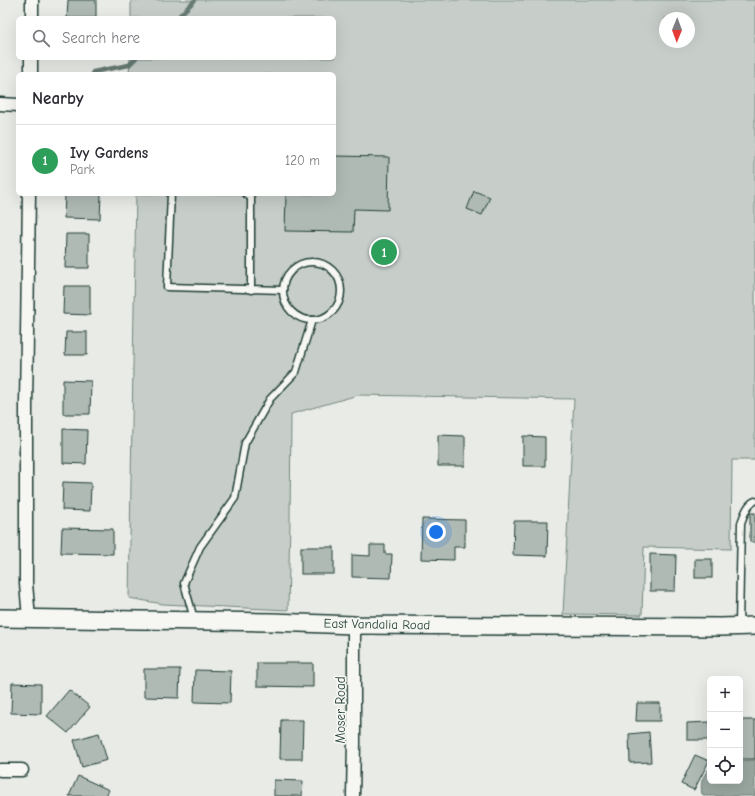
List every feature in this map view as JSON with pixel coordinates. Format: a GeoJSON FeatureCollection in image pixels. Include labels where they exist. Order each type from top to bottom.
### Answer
{"type":"FeatureCollection","features":[{"type":"Feature","properties":{"kind":"street"},"geometry":{"type":"LineString","coordinates":[[32,0],[32,16]]}},
{"type":"Feature","properties":{"kind":"street"},"geometry":{"type":"LineString","coordinates":[[31,60],[31,72]]}},
{"type":"Feature","properties":{"kind":"street"},"geometry":{"type":"LineString","coordinates":[[0,104],[16,105]]}},
{"type":"Feature","properties":{"kind":"street"},"geometry":{"type":"LineString","coordinates":[[29,196],[26,405],[26,584],[29,618]]}},
{"type":"Feature","properties":{"kind":"street","name":"East Vandalia Road"},"geometry":{"type":"LineString","coordinates":[[0,618],[194,620],[354,624],[747,626]]}},
{"type":"Feature","properties":{"kind":"street","name":"Moser Road"},"geometry":{"type":"LineString","coordinates":[[353,796],[354,624]]}},
{"type":"Feature","properties":{"kind":"street"},"geometry":{"type":"LineString","coordinates":[[0,770],[22,770]]}},
{"type":"Feature","properties":{"kind":"lane"},"geometry":{"type":"LineString","coordinates":[[171,196],[167,287],[283,290]]}},
{"type":"Feature","properties":{"kind":"lane"},"geometry":{"type":"LineString","coordinates":[[248,196],[251,198],[251,290]]}},
{"type":"Feature","properties":{"kind":"lane"},"geometry":{"type":"LineString","coordinates":[[310,262],[320,263],[329,267],[336,274],[342,291],[336,308],[329,315],[321,319],[312,320],[302,318],[293,313],[287,306],[283,290],[286,277],[293,269],[301,264],[310,262]]}},
{"type":"Feature","properties":{"kind":"lane"},"geometry":{"type":"LineString","coordinates":[[194,620],[184,584],[200,547],[235,498],[245,443],[270,399],[296,372],[312,320]]}},
{"type":"Feature","properties":{"kind":"lane"},"geometry":{"type":"LineString","coordinates":[[747,626],[741,523],[747,507],[755,501]]}},
{"type":"Feature","properties":{"kind":"shaded area"},"geometry":{"type":"Polygon","coordinates":[[[131,0],[755,0],[755,460],[732,460],[731,549],[644,547],[642,615],[563,614],[574,399],[358,395],[291,414],[288,610],[163,604],[129,598],[136,196],[336,196],[336,72],[129,72],[130,60],[336,60],[336,16],[131,16],[131,0]]]}},
{"type":"Feature","properties":{"kind":"shaded area"},"geometry":{"type":"Polygon","coordinates":[[[755,760],[755,796],[706,796],[702,794],[702,780],[707,772],[707,784],[743,784],[743,761],[755,760]]]}},
{"type":"Feature","properties":{"kind":"building"},"geometry":{"type":"Polygon","coordinates":[[[68,0],[96,0],[96,16],[67,16],[68,0]]]}},
{"type":"Feature","properties":{"kind":"building"},"geometry":{"type":"Polygon","coordinates":[[[336,156],[389,157],[388,210],[354,209],[353,232],[285,231],[286,196],[336,196],[336,156]]]}},
{"type":"Feature","properties":{"kind":"building"},"geometry":{"type":"Polygon","coordinates":[[[474,191],[490,197],[482,215],[467,209],[474,191]]]}},
{"type":"Feature","properties":{"kind":"building"},"geometry":{"type":"Polygon","coordinates":[[[65,196],[101,196],[100,219],[64,218],[65,196]]]}},
{"type":"Feature","properties":{"kind":"building"},"geometry":{"type":"Polygon","coordinates":[[[66,234],[89,234],[89,268],[65,268],[66,234]]]}},
{"type":"Feature","properties":{"kind":"building"},"geometry":{"type":"Polygon","coordinates":[[[64,286],[90,286],[90,315],[63,314],[64,286]]]}},
{"type":"Feature","properties":{"kind":"building"},"geometry":{"type":"Polygon","coordinates":[[[66,332],[87,332],[87,355],[65,355],[66,332]]]}},
{"type":"Feature","properties":{"kind":"building"},"geometry":{"type":"Polygon","coordinates":[[[63,380],[91,381],[90,414],[63,414],[63,380]]]}},
{"type":"Feature","properties":{"kind":"building"},"geometry":{"type":"Polygon","coordinates":[[[63,429],[87,430],[86,464],[63,463],[63,429]]]}},
{"type":"Feature","properties":{"kind":"building"},"geometry":{"type":"Polygon","coordinates":[[[438,435],[465,436],[465,466],[438,466],[438,435]]]}},
{"type":"Feature","properties":{"kind":"building"},"geometry":{"type":"Polygon","coordinates":[[[523,436],[545,437],[545,466],[523,466],[523,436]]]}},
{"type":"Feature","properties":{"kind":"building"},"geometry":{"type":"Polygon","coordinates":[[[63,482],[91,483],[90,511],[62,510],[63,482]]]}},
{"type":"Feature","properties":{"kind":"building"},"geometry":{"type":"Polygon","coordinates":[[[750,513],[755,513],[755,542],[750,542],[750,513]]]}},
{"type":"Feature","properties":{"kind":"building"},"geometry":{"type":"Polygon","coordinates":[[[422,519],[465,520],[465,547],[454,547],[454,560],[421,559],[422,519]]]}},
{"type":"Feature","properties":{"kind":"building"},"geometry":{"type":"Polygon","coordinates":[[[514,521],[548,521],[547,556],[513,555],[514,521]]]}},
{"type":"Feature","properties":{"kind":"building"},"geometry":{"type":"Polygon","coordinates":[[[62,528],[113,529],[113,554],[61,553],[62,528]]]}},
{"type":"Feature","properties":{"kind":"building"},"geometry":{"type":"Polygon","coordinates":[[[370,545],[385,545],[385,554],[392,554],[391,578],[352,577],[352,555],[370,556],[370,545]]]}},
{"type":"Feature","properties":{"kind":"building"},"geometry":{"type":"Polygon","coordinates":[[[301,547],[334,547],[334,574],[301,574],[301,547]]]}},
{"type":"Feature","properties":{"kind":"building"},"geometry":{"type":"Polygon","coordinates":[[[650,554],[676,555],[675,591],[650,591],[650,554]]]}},
{"type":"Feature","properties":{"kind":"building"},"geometry":{"type":"Polygon","coordinates":[[[695,559],[712,559],[712,578],[695,578],[695,559]]]}},
{"type":"Feature","properties":{"kind":"building"},"geometry":{"type":"Polygon","coordinates":[[[257,663],[313,663],[313,687],[257,686],[257,663]]]}},
{"type":"Feature","properties":{"kind":"building"},"geometry":{"type":"Polygon","coordinates":[[[144,669],[180,669],[179,698],[144,697],[144,669]]]}},
{"type":"Feature","properties":{"kind":"building"},"geometry":{"type":"Polygon","coordinates":[[[195,670],[231,671],[230,703],[194,702],[195,670]]]}},
{"type":"Feature","properties":{"kind":"building"},"geometry":{"type":"Polygon","coordinates":[[[12,683],[41,684],[41,714],[11,713],[12,683]]]}},
{"type":"Feature","properties":{"kind":"building"},"geometry":{"type":"Polygon","coordinates":[[[69,690],[90,707],[68,733],[47,716],[69,690]]]}},
{"type":"Feature","properties":{"kind":"building"},"geometry":{"type":"Polygon","coordinates":[[[637,703],[660,703],[660,721],[636,721],[637,703]]]}},
{"type":"Feature","properties":{"kind":"building"},"geometry":{"type":"Polygon","coordinates":[[[281,720],[303,720],[302,759],[280,759],[281,720]]]}},
{"type":"Feature","properties":{"kind":"building"},"geometry":{"type":"Polygon","coordinates":[[[743,720],[755,720],[755,759],[743,759],[743,720]]]}},
{"type":"Feature","properties":{"kind":"building"},"geometry":{"type":"Polygon","coordinates":[[[707,722],[707,740],[687,740],[687,723],[707,722]]]}},
{"type":"Feature","properties":{"kind":"building"},"geometry":{"type":"Polygon","coordinates":[[[649,732],[651,762],[630,763],[629,734],[649,732]]]}},
{"type":"Feature","properties":{"kind":"building"},"geometry":{"type":"Polygon","coordinates":[[[99,733],[107,760],[82,767],[74,740],[99,733]]]}},
{"type":"Feature","properties":{"kind":"building"},"geometry":{"type":"Polygon","coordinates":[[[695,755],[707,760],[707,765],[694,790],[681,784],[695,755]]]}},
{"type":"Feature","properties":{"kind":"building"},"geometry":{"type":"Polygon","coordinates":[[[78,776],[109,790],[106,796],[69,796],[78,776]]]}},
{"type":"Feature","properties":{"kind":"building"},"geometry":{"type":"Polygon","coordinates":[[[274,780],[303,781],[302,796],[274,796],[274,780]]]}},
{"type":"Feature","properties":{"kind":"waterway"},"geometry":{"type":"LineString","coordinates":[[179,16],[195,0]]}},
{"type":"Feature","properties":{"kind":"waterway"},"geometry":{"type":"LineString","coordinates":[[93,72],[129,65],[134,60]]}},
{"type":"Feature","properties":{"kind":"place","name":"Ivy Gardens"},"geometry":{"type":"Point","coordinates":[384,252]}}]}
